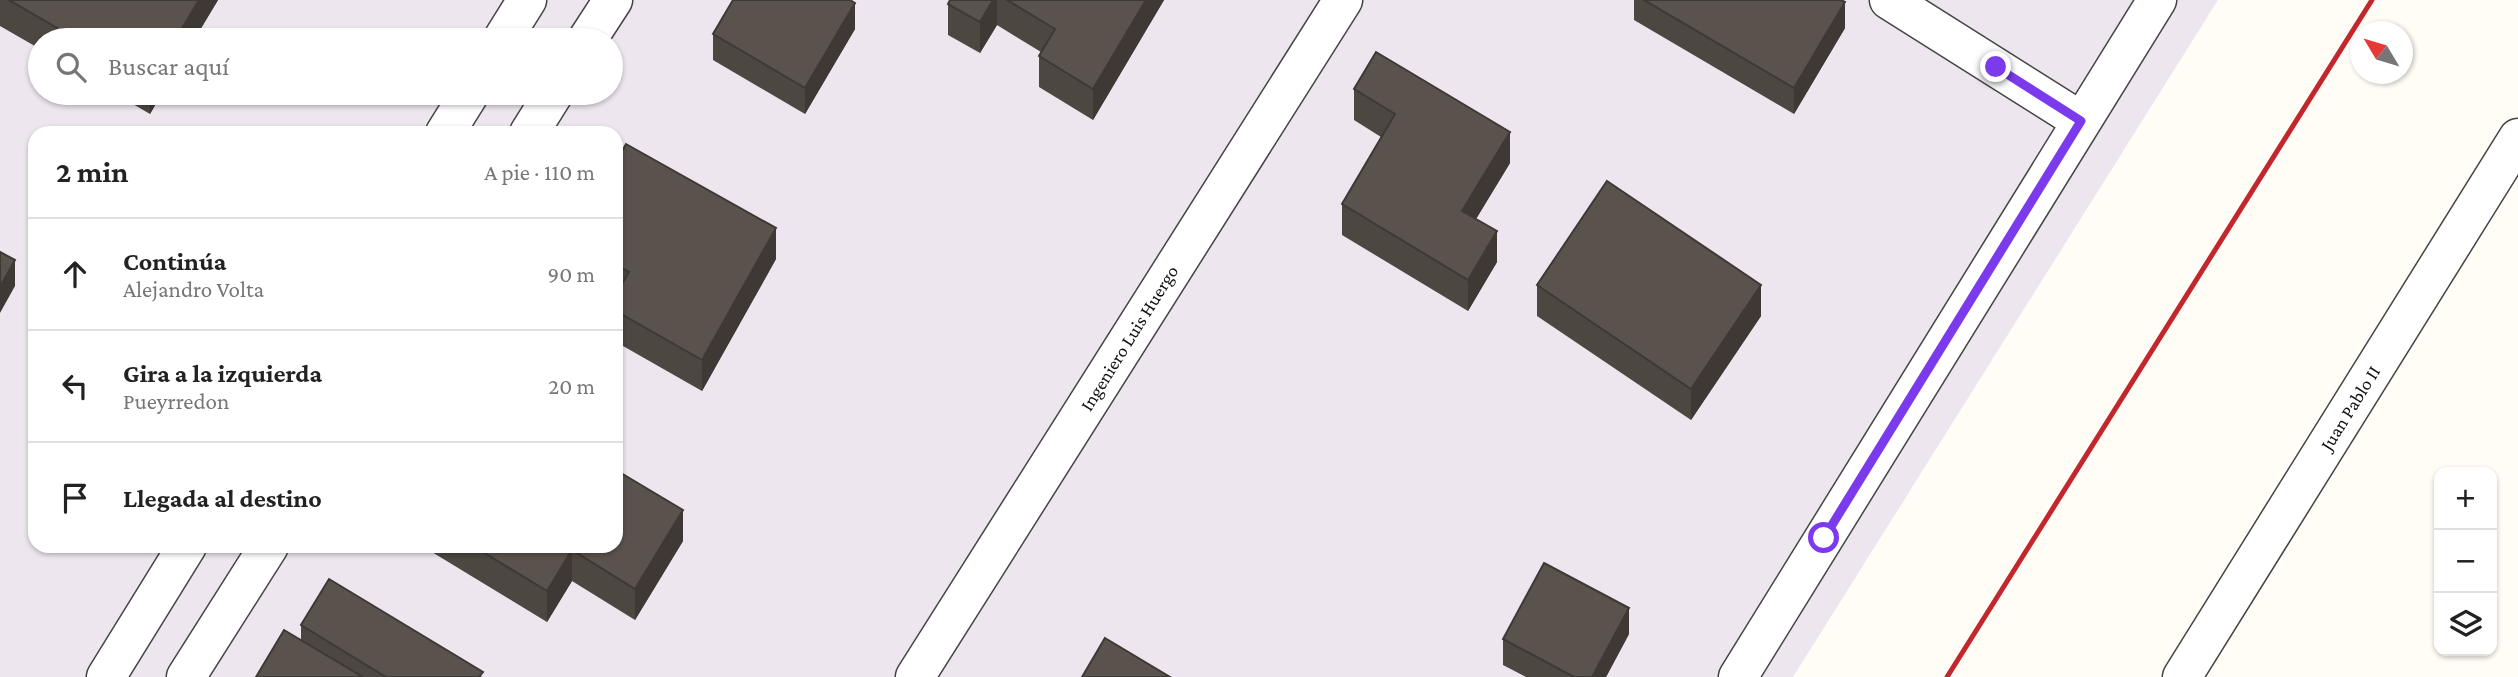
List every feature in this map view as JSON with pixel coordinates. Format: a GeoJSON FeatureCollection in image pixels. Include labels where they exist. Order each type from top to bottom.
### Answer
{"type":"FeatureCollection","features":[{"type":"Feature","properties":{"kind":"street"},"geometry":{"type":"LineString","coordinates":[[510,28],[527,0]]}},
{"type":"Feature","properties":{"kind":"street"},"geometry":{"type":"LineString","coordinates":[[595,28],[613,0]]}},
{"type":"Feature","properties":{"kind":"street","name":"Ingeniero Luis Huergo"},"geometry":{"type":"LineString","coordinates":[[915,677],[1343,0]]}},
{"type":"Feature","properties":{"kind":"street"},"geometry":{"type":"LineString","coordinates":[[1889,0],[2081,121]]}},
{"type":"Feature","properties":{"kind":"street"},"geometry":{"type":"LineString","coordinates":[[1738,677],[2157,0]]}},
{"type":"Feature","properties":{"kind":"street"},"geometry":{"type":"LineString","coordinates":[[449,126],[462,105]]}},
{"type":"Feature","properties":{"kind":"street"},"geometry":{"type":"LineString","coordinates":[[533,126],[546,105]]}},
{"type":"Feature","properties":{"kind":"street","name":"Juan Pablo II"},"geometry":{"type":"LineString","coordinates":[[2182,677],[2518,138]]}},
{"type":"Feature","properties":{"kind":"street"},"geometry":{"type":"LineString","coordinates":[[106,677],[183,553]]}},
{"type":"Feature","properties":{"kind":"street"},"geometry":{"type":"LineString","coordinates":[[186,677],[265,553]]}},
{"type":"Feature","properties":{"kind":"shaded area"},"geometry":{"type":"Polygon","coordinates":[[[0,0],[2218,0],[1793,677],[0,677],[0,0]]]}},
{"type":"Feature","properties":{"kind":"building"},"geometry":{"type":"Polygon","coordinates":[[[9,0],[199,0],[182,28],[57,28],[9,0]]]}},
{"type":"Feature","properties":{"kind":"building"},"geometry":{"type":"Polygon","coordinates":[[[733,0],[850,0],[855,3],[805,88],[713,34],[733,0]]]}},
{"type":"Feature","properties":{"kind":"building"},"geometry":{"type":"Polygon","coordinates":[[[950,0],[993,0],[980,22],[948,4],[950,0]]]}},
{"type":"Feature","properties":{"kind":"building"},"geometry":{"type":"Polygon","coordinates":[[[1007,0],[1146,0],[1093,89],[1039,56],[1055,29],[1007,0]]]}},
{"type":"Feature","properties":{"kind":"building"},"geometry":{"type":"Polygon","coordinates":[[[1644,0],[1841,0],[1845,2],[1794,88],[1644,0]]]}},
{"type":"Feature","properties":{"kind":"building"},"geometry":{"type":"Polygon","coordinates":[[[1376,52],[1510,132],[1462,211],[1497,231],[1468,280],[1342,204],[1395,114],[1354,89],[1376,52]]]}},
{"type":"Feature","properties":{"kind":"building"},"geometry":{"type":"Polygon","coordinates":[[[626,144],[776,228],[702,360],[623,315],[623,282],[629,272],[623,269],[623,149],[626,144]]]}},
{"type":"Feature","properties":{"kind":"building"},"geometry":{"type":"Polygon","coordinates":[[[1607,181],[1761,285],[1691,389],[1537,285],[1607,181]]]}},
{"type":"Feature","properties":{"kind":"building"},"geometry":{"type":"Polygon","coordinates":[[[0,252],[15,260],[0,287],[0,252]]]}},
{"type":"Feature","properties":{"kind":"building"},"geometry":{"type":"Polygon","coordinates":[[[623,474],[683,510],[635,589],[577,553],[623,553],[623,474]]]}},
{"type":"Feature","properties":{"kind":"building"},"geometry":{"type":"Polygon","coordinates":[[[485,553],[570,553],[547,591],[485,553]]]}},
{"type":"Feature","properties":{"kind":"building"},"geometry":{"type":"Polygon","coordinates":[[[1544,563],[1629,608],[1592,677],[1574,677],[1503,639],[1544,563]]]}},
{"type":"Feature","properties":{"kind":"building"},"geometry":{"type":"Polygon","coordinates":[[[329,579],[483,672],[479,677],[386,677],[301,625],[329,579]]]}},
{"type":"Feature","properties":{"kind":"building"},"geometry":{"type":"Polygon","coordinates":[[[284,630],[363,677],[256,677],[284,630]]]}},
{"type":"Feature","properties":{"kind":"building"},"geometry":{"type":"Polygon","coordinates":[[[1105,638],[1170,677],[1082,677],[1105,638]]]}},
{"type":"Feature","properties":{"kind":"railway"},"geometry":{"type":"LineString","coordinates":[[1947,677],[2372,0]]}},
{"type":"Feature","properties":{"kind":"route"},"geometry":{"type":"LineString","coordinates":[[1824,538],[2081,121],[1996,67]]}}]}
